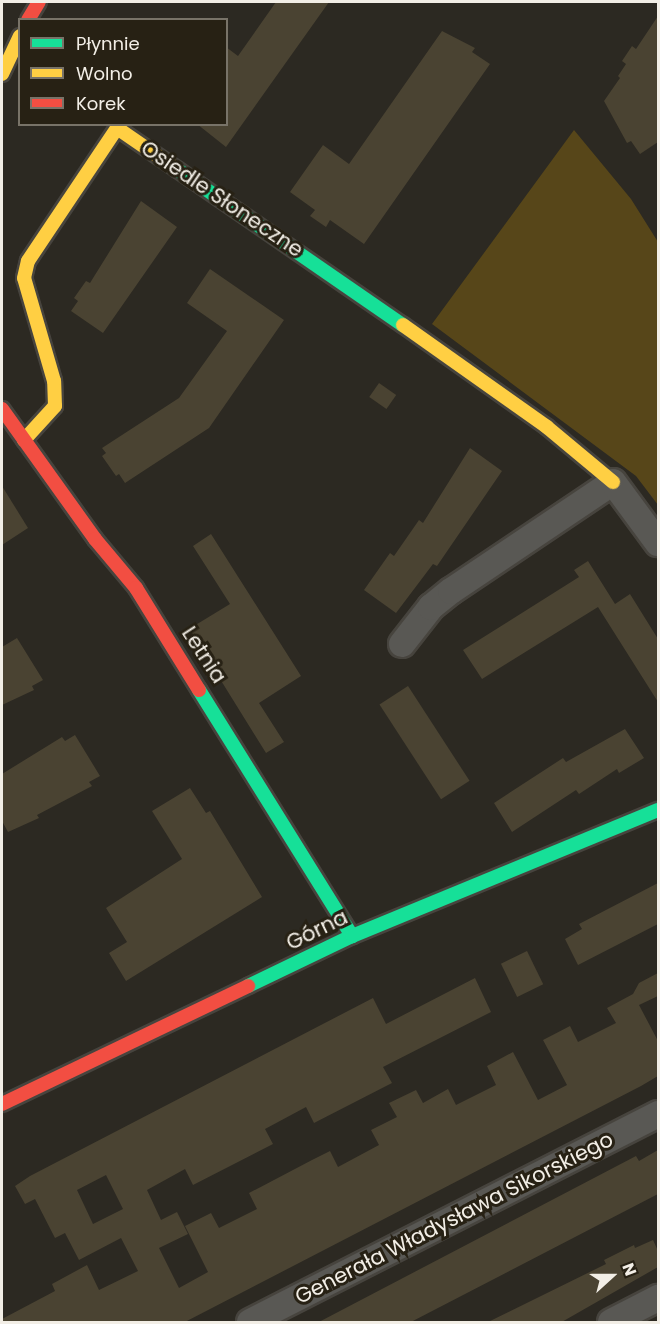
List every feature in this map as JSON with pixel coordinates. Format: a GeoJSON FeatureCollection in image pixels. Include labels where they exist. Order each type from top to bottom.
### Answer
{"type":"FeatureCollection","features":[{"type":"Feature","properties":{"kind":"street"},"geometry":{"type":"LineString","coordinates":[[29,18],[39,2]]}},
{"type":"Feature","properties":{"kind":"street"},"geometry":{"type":"LineString","coordinates":[[2,74],[18,40]]}},
{"type":"Feature","properties":{"kind":"street","name":"Osiedle Słoneczne"},"geometry":{"type":"LineString","coordinates":[[24,440],[55,406],[54,381],[24,278],[28,261],[117,129],[391,316],[547,428],[613,482],[658,543]]}},
{"type":"Feature","properties":{"kind":"street","name":"Letnia"},"geometry":{"type":"LineString","coordinates":[[2,410],[136,588],[352,936]]}},
{"type":"Feature","properties":{"kind":"street"},"geometry":{"type":"LineString","coordinates":[[402,644],[431,607],[451,591],[613,482]]}},
{"type":"Feature","properties":{"kind":"street","name":"Górna"},"geometry":{"type":"LineString","coordinates":[[2,1104],[352,936],[658,810]]}},
{"type":"Feature","properties":{"kind":"street","name":"Generała Władysława Sikorskiego"},"geometry":{"type":"LineString","coordinates":[[250,1323],[658,1114]]}},
{"type":"Feature","properties":{"kind":"street"},"geometry":{"type":"LineString","coordinates":[[611,1323],[658,1298]]}},
{"type":"Feature","properties":{"kind":"shaded area"},"geometry":{"type":"Polygon","coordinates":[[[574,130],[631,199],[658,242],[658,505],[636,476],[432,324],[574,130]]]}},
{"type":"Feature","properties":{"kind":"building"},"geometry":{"type":"Polygon","coordinates":[[[276,2],[329,2],[226,147],[200,126],[228,126],[228,48],[238,56],[276,2]]]}},
{"type":"Feature","properties":{"kind":"building"},"geometry":{"type":"Polygon","coordinates":[[[658,16],[658,142],[640,154],[631,141],[627,143],[604,101],[620,78],[618,76],[626,64],[622,61],[632,46],[636,49],[658,16]]]}},
{"type":"Feature","properties":{"kind":"building"},"geometry":{"type":"Polygon","coordinates":[[[442,31],[475,48],[472,52],[490,64],[364,244],[330,220],[326,227],[310,216],[315,210],[290,192],[323,145],[349,164],[442,31]]]}},
{"type":"Feature","properties":{"kind":"building"},"geometry":{"type":"Polygon","coordinates":[[[141,201],[177,227],[103,333],[71,311],[78,301],[74,298],[86,281],[90,283],[141,201]]]}},
{"type":"Feature","properties":{"kind":"building"},"geometry":{"type":"Polygon","coordinates":[[[210,269],[284,320],[209,428],[125,483],[119,474],[116,476],[102,456],[106,453],[102,448],[179,398],[227,331],[187,303],[210,269]]]}},
{"type":"Feature","properties":{"kind":"building"},"geometry":{"type":"Polygon","coordinates":[[[379,383],[396,395],[386,409],[369,397],[379,383]]]}},
{"type":"Feature","properties":{"kind":"building"},"geometry":{"type":"Polygon","coordinates":[[[470,448],[502,471],[437,566],[433,564],[396,613],[364,590],[390,553],[394,556],[419,520],[423,523],[470,448]]]}},
{"type":"Feature","properties":{"kind":"building"},"geometry":{"type":"Polygon","coordinates":[[[2,486],[28,528],[2,545],[2,486]]]}},
{"type":"Feature","properties":{"kind":"building"},"geometry":{"type":"Polygon","coordinates":[[[211,534],[301,676],[259,703],[284,742],[266,753],[189,629],[230,604],[193,546],[211,534]]]}},
{"type":"Feature","properties":{"kind":"building"},"geometry":{"type":"Polygon","coordinates":[[[588,561],[615,604],[630,594],[658,639],[658,702],[598,607],[482,679],[463,650],[579,577],[574,570],[588,561]]]}},
{"type":"Feature","properties":{"kind":"building"},"geometry":{"type":"Polygon","coordinates":[[[17,638],[43,680],[32,686],[34,690],[2,705],[2,647],[17,638]]]}},
{"type":"Feature","properties":{"kind":"building"},"geometry":{"type":"Polygon","coordinates":[[[408,686],[470,781],[441,799],[379,705],[408,686]]]}},
{"type":"Feature","properties":{"kind":"building"},"geometry":{"type":"Polygon","coordinates":[[[625,729],[644,758],[619,773],[617,769],[579,794],[576,790],[512,832],[494,803],[563,758],[566,762],[625,729]]]}},
{"type":"Feature","properties":{"kind":"building"},"geometry":{"type":"Polygon","coordinates":[[[75,735],[100,776],[89,782],[92,786],[37,815],[39,818],[8,832],[2,821],[2,774],[62,737],[65,741],[75,735]]]}},
{"type":"Feature","properties":{"kind":"building"},"geometry":{"type":"Polygon","coordinates":[[[190,788],[206,813],[210,811],[262,897],[126,981],[109,953],[127,942],[106,908],[182,859],[152,811],[190,788]]]}},
{"type":"Feature","properties":{"kind":"building"},"geometry":{"type":"Polygon","coordinates":[[[658,883],[658,924],[578,965],[565,939],[582,929],[579,924],[658,883]]]}},
{"type":"Feature","properties":{"kind":"building"},"geometry":{"type":"Polygon","coordinates":[[[527,951],[543,984],[517,997],[501,964],[527,951]]]}},
{"type":"Feature","properties":{"kind":"building"},"geometry":{"type":"Polygon","coordinates":[[[658,973],[658,996],[639,1005],[658,1041],[658,1076],[641,1086],[183,1323],[2,1323],[2,1319],[55,1291],[52,1284],[87,1265],[99,1290],[138,1271],[121,1238],[79,1260],[65,1233],[55,1238],[35,1199],[25,1204],[15,1186],[30,1176],[373,998],[386,1024],[475,978],[491,1012],[383,1067],[392,1083],[314,1123],[306,1107],[265,1129],[273,1144],[193,1185],[185,1169],[147,1190],[161,1220],[177,1212],[188,1234],[159,1248],[179,1288],[208,1272],[185,1226],[211,1213],[219,1228],[257,1209],[249,1193],[312,1160],[330,1151],[338,1167],[379,1145],[371,1130],[397,1117],[389,1103],[416,1090],[423,1103],[448,1089],[456,1105],[496,1085],[487,1066],[513,1052],[538,1100],[567,1085],[543,1040],[570,1026],[578,1042],[616,1023],[607,1008],[633,994],[639,983],[658,973]],[[106,1175],[77,1190],[93,1224],[123,1209],[106,1175]]]}},
{"type":"Feature","properties":{"kind":"building"},"geometry":{"type":"Polygon","coordinates":[[[658,1150],[658,1194],[409,1323],[317,1323],[636,1156],[639,1161],[658,1150]]]}},
{"type":"Feature","properties":{"kind":"building"},"geometry":{"type":"Polygon","coordinates":[[[653,1240],[658,1251],[658,1267],[560,1323],[486,1323],[606,1264],[604,1260],[634,1245],[635,1248],[653,1240]]]}},
{"type":"Feature","properties":{"kind":"traffic: fast"},"geometry":{"type":"LineString","coordinates":[[178,170],[403,325]]}},
{"type":"Feature","properties":{"kind":"traffic: fast"},"geometry":{"type":"LineString","coordinates":[[199,690],[352,936]]}},
{"type":"Feature","properties":{"kind":"traffic: fast"},"geometry":{"type":"LineString","coordinates":[[248,986],[352,936],[658,810]]}},
{"type":"Feature","properties":{"kind":"traffic: slow"},"geometry":{"type":"LineString","coordinates":[[2,74],[18,40]]}},
{"type":"Feature","properties":{"kind":"traffic: slow"},"geometry":{"type":"LineString","coordinates":[[24,440],[55,406],[54,381],[24,278],[28,261],[117,128],[178,170]]}},
{"type":"Feature","properties":{"kind":"traffic: slow"},"geometry":{"type":"LineString","coordinates":[[403,325],[547,427],[613,482]]}},
{"type":"Feature","properties":{"kind":"traffic: jam"},"geometry":{"type":"LineString","coordinates":[[29,18],[39,2]]}},
{"type":"Feature","properties":{"kind":"traffic: jam"},"geometry":{"type":"LineString","coordinates":[[2,409],[95,539],[136,588],[199,690]]}},
{"type":"Feature","properties":{"kind":"traffic: jam"},"geometry":{"type":"LineString","coordinates":[[2,1104],[248,986]]}}]}
